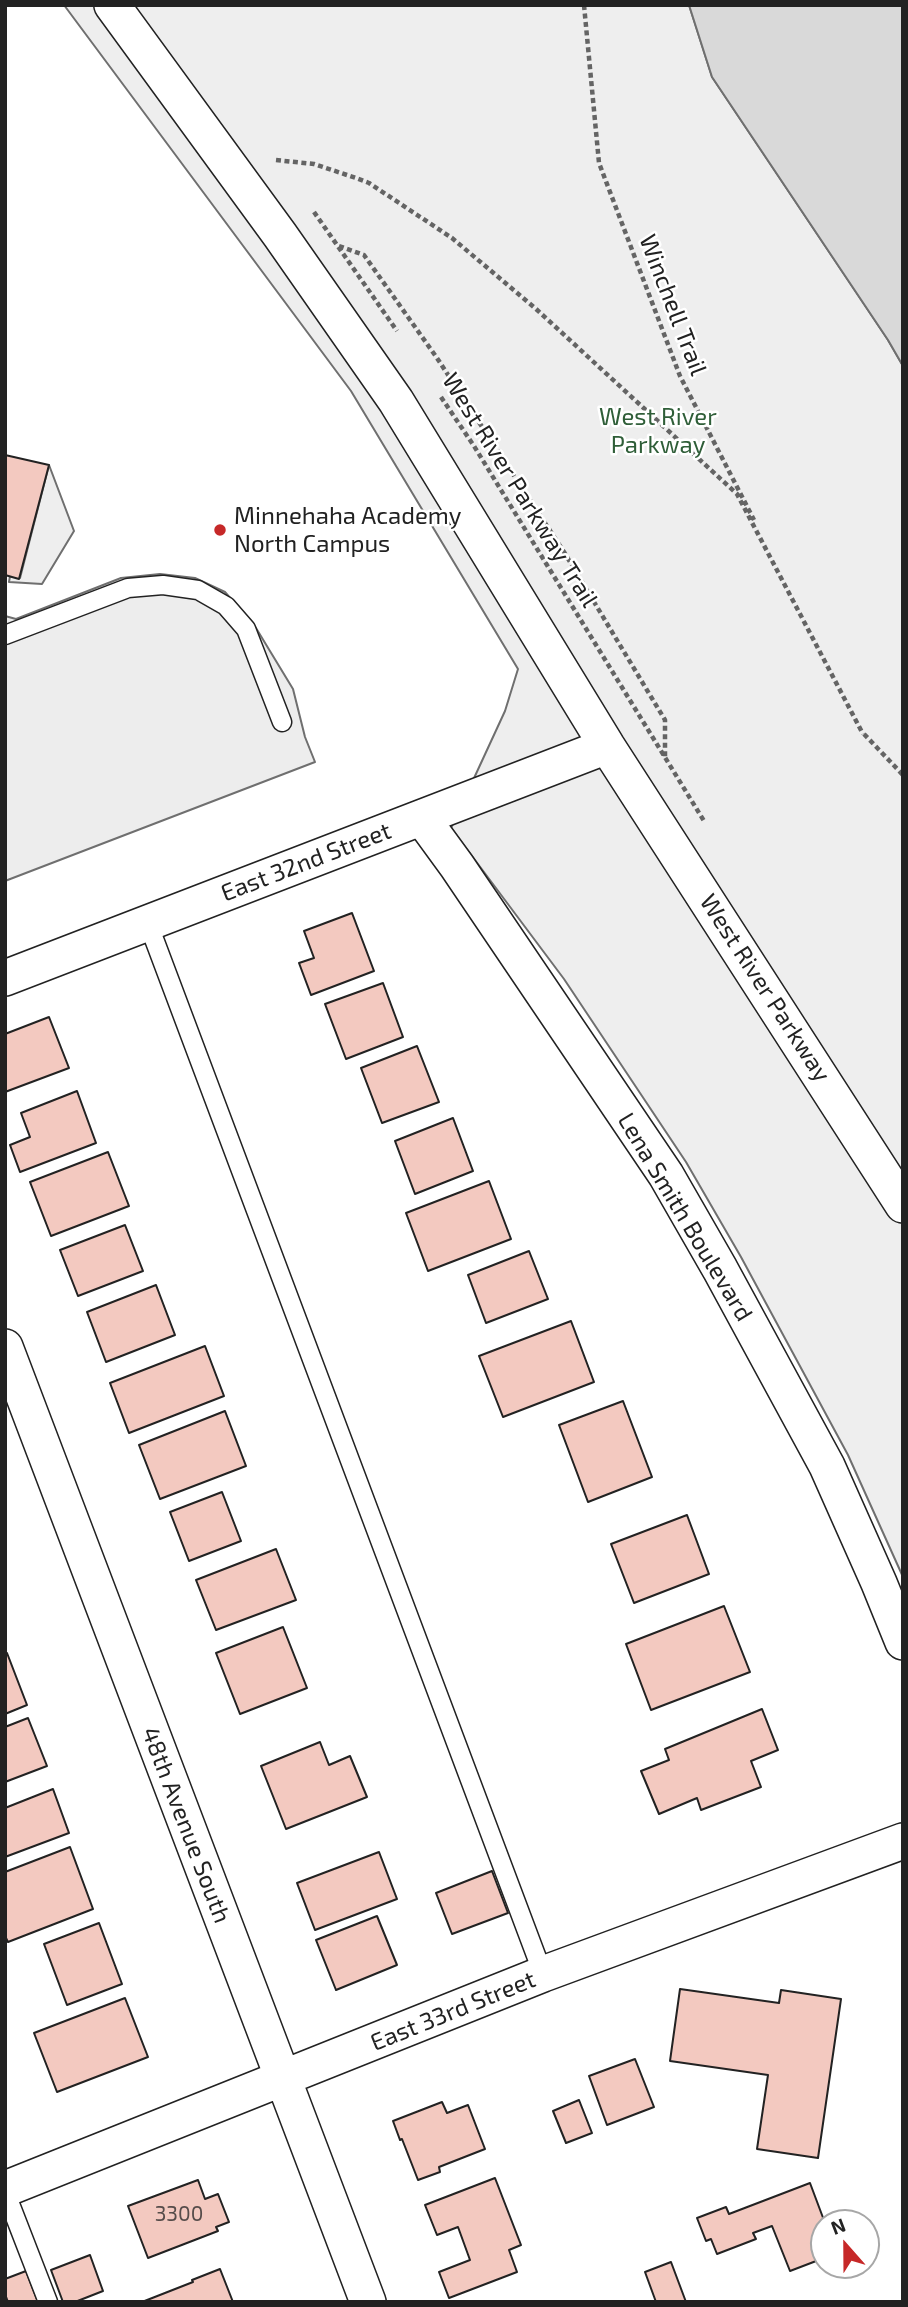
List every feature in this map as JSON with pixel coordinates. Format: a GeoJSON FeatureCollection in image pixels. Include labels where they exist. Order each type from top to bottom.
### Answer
{"type":"FeatureCollection","features":[{"type":"Feature","properties":{"kind":"street","name":"West River Parkway"},"geometry":{"type":"LineString","coordinates":[[112,5],[280,235],[396,401],[607,746],[903,1205]]}},
{"type":"Feature","properties":{"kind":"street","name":"East 32nd Street"},"geometry":{"type":"LineString","coordinates":[[5,978],[607,746]]}},
{"type":"Feature","properties":{"kind":"street","name":"Lena Smith Boulevard"},"geometry":{"type":"LineString","coordinates":[[422,818],[666,1175],[827,1466],[903,1642]]}},
{"type":"Feature","properties":{"kind":"street","name":"48th Avenue South"},"geometry":{"type":"LineString","coordinates":[[5,1347],[368,2302]]}},
{"type":"Feature","properties":{"kind":"street","name":"East 33rd Street"},"geometry":{"type":"LineString","coordinates":[[5,2190],[543,1974],[903,1841]]}},
{"type":"Feature","properties":{"kind":"lane"},"geometry":{"type":"LineString","coordinates":[[5,635],[128,588],[163,585],[198,590],[226,606],[246,629],[282,722]]}},
{"type":"Feature","properties":{"kind":"lane"},"geometry":{"type":"LineString","coordinates":[[148,923],[543,1974]]}},
{"type":"Feature","properties":{"kind":"lane"},"geometry":{"type":"LineString","coordinates":[[5,2190],[48,2302]]}},
{"type":"Feature","properties":{"kind":"path","name":"Winchell Trail"},"geometry":{"type":"LineString","coordinates":[[584,5],[599,163],[680,376],[863,734],[903,775]]}},
{"type":"Feature","properties":{"kind":"path"},"geometry":{"type":"LineString","coordinates":[[276,160],[314,164],[369,183],[452,238],[535,308],[737,494],[863,734]]}},
{"type":"Feature","properties":{"kind":"path","name":"West River Parkway Trail"},"geometry":{"type":"LineString","coordinates":[[397,331],[339,246],[364,255],[437,358],[564,552],[665,720],[665,758],[474,446],[436,389]]}},
{"type":"Feature","properties":{"kind":"green space","name":"West River Parkway"},"geometry":{"type":"Polygon","coordinates":[[[64,5],[689,5],[712,77],[903,366],[903,1577],[848,1455],[741,1257],[686,1162],[564,979],[451,828],[505,711],[518,669],[351,391],[64,5]]]}},
{"type":"Feature","properties":{"kind":"green space"},"geometry":{"type":"Polygon","coordinates":[[[49,465],[74,531],[42,584],[9,582],[10,576],[20,578],[49,465]]]}},
{"type":"Feature","properties":{"kind":"shaded area"},"geometry":{"type":"Polygon","coordinates":[[[689,5],[903,5],[903,366],[712,77],[689,5]]]}},
{"type":"Feature","properties":{"kind":"shaded area"},"geometry":{"type":"Polygon","coordinates":[[[160,574],[195,578],[225,592],[256,628],[293,689],[305,737],[315,762],[5,881],[5,616],[16,619],[121,578],[160,574]]]}},
{"type":"Feature","properties":{"kind":"building"},"geometry":{"type":"Polygon","coordinates":[[[5,455],[49,465],[19,579],[5,575],[5,455]]]}},
{"type":"Feature","properties":{"kind":"building"},"geometry":{"type":"Polygon","coordinates":[[[352,913],[374,971],[311,995],[299,963],[314,958],[304,931],[352,913]]]}},
{"type":"Feature","properties":{"kind":"building"},"geometry":{"type":"Polygon","coordinates":[[[383,983],[403,1037],[346,1059],[325,1004],[383,983]]]}},
{"type":"Feature","properties":{"kind":"building"},"geometry":{"type":"Polygon","coordinates":[[[49,1017],[69,1068],[5,1092],[5,1034],[49,1017]]]}},
{"type":"Feature","properties":{"kind":"building"},"geometry":{"type":"Polygon","coordinates":[[[417,1046],[439,1102],[382,1123],[361,1068],[417,1046]]]}},
{"type":"Feature","properties":{"kind":"building"},"geometry":{"type":"Polygon","coordinates":[[[77,1091],[96,1143],[20,1172],[10,1145],[30,1137],[21,1113],[77,1091]]]}},
{"type":"Feature","properties":{"kind":"building"},"geometry":{"type":"Polygon","coordinates":[[[453,1118],[473,1171],[415,1194],[395,1141],[453,1118]]]}},
{"type":"Feature","properties":{"kind":"building"},"geometry":{"type":"Polygon","coordinates":[[[108,1152],[129,1206],[51,1236],[30,1182],[108,1152]]]}},
{"type":"Feature","properties":{"kind":"building"},"geometry":{"type":"Polygon","coordinates":[[[489,1181],[511,1239],[428,1271],[406,1213],[489,1181]]]}},
{"type":"Feature","properties":{"kind":"building"},"geometry":{"type":"Polygon","coordinates":[[[125,1225],[143,1271],[78,1296],[60,1250],[125,1225]]]}},
{"type":"Feature","properties":{"kind":"building"},"geometry":{"type":"Polygon","coordinates":[[[529,1251],[548,1299],[486,1323],[468,1275],[529,1251]]]}},
{"type":"Feature","properties":{"kind":"building"},"geometry":{"type":"Polygon","coordinates":[[[156,1285],[175,1335],[106,1362],[87,1312],[156,1285]]]}},
{"type":"Feature","properties":{"kind":"building"},"geometry":{"type":"Polygon","coordinates":[[[571,1321],[594,1382],[503,1417],[479,1356],[571,1321]]]}},
{"type":"Feature","properties":{"kind":"building"},"geometry":{"type":"Polygon","coordinates":[[[205,1346],[224,1396],[129,1433],[110,1383],[205,1346]]]}},
{"type":"Feature","properties":{"kind":"building"},"geometry":{"type":"Polygon","coordinates":[[[623,1401],[652,1477],[588,1502],[559,1425],[623,1401]]]}},
{"type":"Feature","properties":{"kind":"building"},"geometry":{"type":"Polygon","coordinates":[[[225,1411],[246,1466],[160,1499],[139,1445],[225,1411]]]}},
{"type":"Feature","properties":{"kind":"building"},"geometry":{"type":"Polygon","coordinates":[[[222,1492],[241,1541],[189,1561],[170,1512],[222,1492]]]}},
{"type":"Feature","properties":{"kind":"building"},"geometry":{"type":"Polygon","coordinates":[[[687,1515],[709,1574],[634,1603],[611,1544],[687,1515]]]}},
{"type":"Feature","properties":{"kind":"building"},"geometry":{"type":"Polygon","coordinates":[[[276,1549],[296,1600],[216,1630],[196,1580],[276,1549]]]}},
{"type":"Feature","properties":{"kind":"building"},"geometry":{"type":"Polygon","coordinates":[[[724,1606],[750,1672],[651,1710],[626,1644],[724,1606]]]}},
{"type":"Feature","properties":{"kind":"building"},"geometry":{"type":"Polygon","coordinates":[[[283,1627],[307,1688],[240,1714],[216,1653],[283,1627]]]}},
{"type":"Feature","properties":{"kind":"building"},"geometry":{"type":"Polygon","coordinates":[[[7,1653],[27,1705],[5,1714],[5,1654],[7,1653]]]}},
{"type":"Feature","properties":{"kind":"building"},"geometry":{"type":"Polygon","coordinates":[[[762,1709],[778,1750],[751,1761],[761,1787],[701,1810],[697,1798],[659,1814],[641,1771],[669,1760],[665,1749],[762,1709]]]}},
{"type":"Feature","properties":{"kind":"building"},"geometry":{"type":"Polygon","coordinates":[[[28,1718],[47,1766],[5,1782],[5,1727],[28,1718]]]}},
{"type":"Feature","properties":{"kind":"building"},"geometry":{"type":"Polygon","coordinates":[[[320,1742],[329,1765],[350,1756],[367,1797],[286,1829],[261,1766],[320,1742]]]}},
{"type":"Feature","properties":{"kind":"building"},"geometry":{"type":"Polygon","coordinates":[[[53,1789],[69,1833],[5,1857],[5,1808],[53,1789]]]}},
{"type":"Feature","properties":{"kind":"building"},"geometry":{"type":"Polygon","coordinates":[[[70,1847],[93,1909],[8,1942],[5,1936],[5,1872],[70,1847]]]}},
{"type":"Feature","properties":{"kind":"building"},"geometry":{"type":"Polygon","coordinates":[[[379,1852],[397,1899],[315,1930],[297,1883],[379,1852]]]}},
{"type":"Feature","properties":{"kind":"building"},"geometry":{"type":"Polygon","coordinates":[[[492,1871],[508,1913],[452,1934],[436,1893],[492,1871]]]}},
{"type":"Feature","properties":{"kind":"building"},"geometry":{"type":"Polygon","coordinates":[[[377,1916],[397,1965],[336,1990],[316,1940],[377,1916]]]}},
{"type":"Feature","properties":{"kind":"building"},"geometry":{"type":"Polygon","coordinates":[[[99,1923],[122,1984],[67,2005],[44,1944],[99,1923]]]}},
{"type":"Feature","properties":{"kind":"building"},"geometry":{"type":"Polygon","coordinates":[[[680,1989],[779,2003],[781,1990],[841,1999],[818,2158],[757,2149],[768,2075],[670,2061],[680,1989]]]}},
{"type":"Feature","properties":{"kind":"building"},"geometry":{"type":"Polygon","coordinates":[[[125,1998],[148,2057],[57,2092],[34,2033],[125,1998]]]}},
{"type":"Feature","properties":{"kind":"building"},"geometry":{"type":"Polygon","coordinates":[[[635,2059],[654,2107],[607,2125],[589,2076],[635,2059]]]}},
{"type":"Feature","properties":{"kind":"building"},"geometry":{"type":"Polygon","coordinates":[[[579,2100],[592,2133],[566,2143],[553,2111],[579,2100]]]}},
{"type":"Feature","properties":{"kind":"building"},"geometry":{"type":"Polygon","coordinates":[[[442,2102],[447,2113],[468,2105],[485,2149],[439,2167],[440,2172],[418,2180],[393,2121],[442,2102]]]}},
{"type":"Feature","properties":{"kind":"building"},"geometry":{"type":"Polygon","coordinates":[[[495,2178],[521,2245],[509,2250],[517,2272],[449,2298],[439,2272],[470,2260],[458,2227],[437,2235],[425,2205],[495,2178]]]}},
{"type":"Feature","properties":{"kind":"building"},"geometry":{"type":"Polygon","coordinates":[[[198,2180],[205,2199],[218,2194],[229,2222],[216,2227],[218,2231],[148,2258],[128,2206],[198,2180]]]}},
{"type":"Feature","properties":{"kind":"building"},"geometry":{"type":"Polygon","coordinates":[[[810,2183],[820,2209],[810,2209],[810,2263],[790,2271],[772,2226],[753,2233],[756,2239],[717,2254],[711,2239],[706,2241],[697,2218],[726,2207],[729,2214],[810,2183]]]}},
{"type":"Feature","properties":{"kind":"building"},"geometry":{"type":"Polygon","coordinates":[[[90,2255],[103,2291],[75,2302],[63,2302],[51,2270],[90,2255]]]}},
{"type":"Feature","properties":{"kind":"building"},"geometry":{"type":"Polygon","coordinates":[[[671,2262],[686,2302],[656,2302],[645,2272],[671,2262]]]}},
{"type":"Feature","properties":{"kind":"building"},"geometry":{"type":"Polygon","coordinates":[[[220,2269],[233,2302],[142,2302],[193,2282],[192,2280],[220,2269]]]}},
{"type":"Feature","properties":{"kind":"building"},"geometry":{"type":"Polygon","coordinates":[[[26,2271],[38,2302],[8,2302],[5,2279],[26,2271]]]}},
{"type":"Feature","properties":{"kind":"place","name":"Minnehaha Academy North Campus"},"geometry":{"type":"Point","coordinates":[220,530]}}]}
